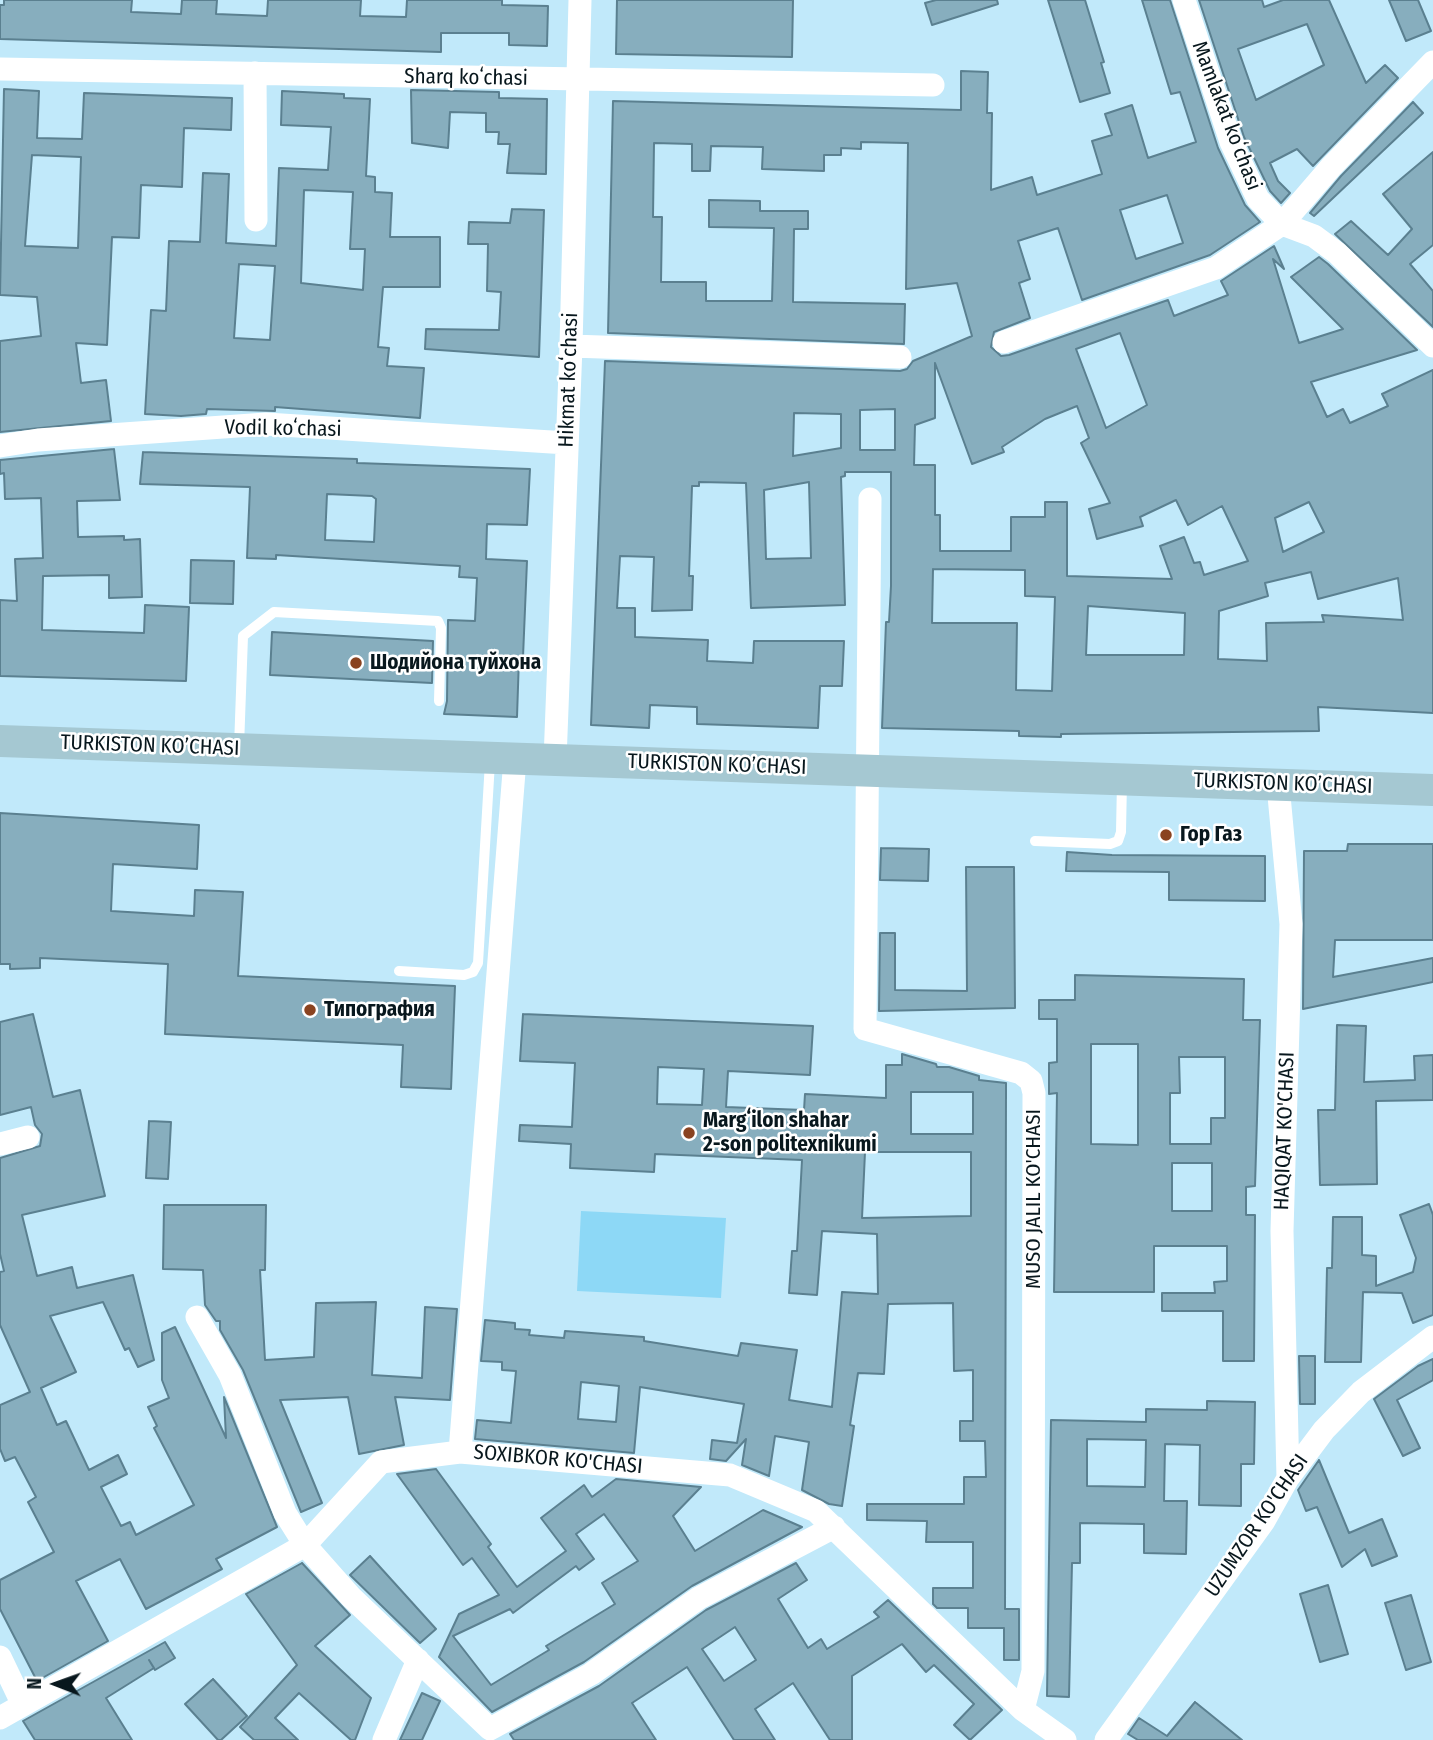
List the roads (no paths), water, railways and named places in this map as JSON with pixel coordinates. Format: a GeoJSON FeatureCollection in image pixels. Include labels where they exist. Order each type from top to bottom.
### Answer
{"type":"FeatureCollection","features":[{"type":"Feature","properties":{"kind":"main road","name":"TURKISTON KO’CHASI"},"geometry":{"type":"LineString","coordinates":[[0,741],[1433,790]]}},
{"type":"Feature","properties":{"kind":"street","name":"Hikmat koʻchasi"},"geometry":{"type":"LineString","coordinates":[[555,760],[571,346],[580,0]]}},
{"type":"Feature","properties":{"kind":"street","name":"Mamlakat koʻchasi"},"geometry":{"type":"LineString","coordinates":[[1184,0],[1231,142],[1258,199],[1282,224],[1314,236],[1337,253],[1433,346]]}},
{"type":"Feature","properties":{"kind":"street"},"geometry":{"type":"LineString","coordinates":[[1004,342],[1216,268],[1282,224],[1331,167],[1433,62]]}},
{"type":"Feature","properties":{"kind":"street","name":"Sharq koʻchasi"},"geometry":{"type":"LineString","coordinates":[[0,69],[577,81],[933,85]]}},
{"type":"Feature","properties":{"kind":"street"},"geometry":{"type":"LineString","coordinates":[[255,73],[256,220]]}},
{"type":"Feature","properties":{"kind":"street"},"geometry":{"type":"LineString","coordinates":[[571,346],[900,356]]}},
{"type":"Feature","properties":{"kind":"street","name":"Vodil koʻchasi"},"geometry":{"type":"LineString","coordinates":[[0,446],[38,440],[265,424],[567,443]]}},
{"type":"Feature","properties":{"kind":"street"},"geometry":{"type":"LineString","coordinates":[[866,769],[870,499]]}},
{"type":"Feature","properties":{"kind":"street"},"geometry":{"type":"LineString","coordinates":[[460,1452],[503,759]]}},
{"type":"Feature","properties":{"kind":"street","name":"MUSO JALIL KO'CHASI"},"geometry":{"type":"LineString","coordinates":[[866,769],[865,1029],[1021,1073],[1031,1081],[1034,1093],[1033,1671],[1023,1710]]}},
{"type":"Feature","properties":{"kind":"street","name":"HAQIQAT KO'CHASI"},"geometry":{"type":"LineString","coordinates":[[1278,785],[1291,924],[1282,1231],[1288,1478]]}},
{"type":"Feature","properties":{"kind":"street"},"geometry":{"type":"LineString","coordinates":[[0,1144],[28,1137]]}},
{"type":"Feature","properties":{"kind":"street"},"geometry":{"type":"LineString","coordinates":[[197,1317],[230,1375],[285,1513],[305,1545],[351,1597],[490,1729],[591,1674],[699,1598],[834,1527]]}},
{"type":"Feature","properties":{"kind":"street","name":"UZUMZOR KO'CHASI"},"geometry":{"type":"LineString","coordinates":[[1106,1740],[1264,1521],[1288,1478],[1324,1430],[1361,1392],[1433,1337]]}},
{"type":"Feature","properties":{"kind":"street","name":"SOXIBKOR KO'CHASI"},"geometry":{"type":"LineString","coordinates":[[0,1718],[305,1545],[380,1462],[460,1452],[730,1475],[816,1511],[1023,1710],[1065,1740]]}},
{"type":"Feature","properties":{"kind":"street"},"geometry":{"type":"LineString","coordinates":[[0,1657],[23,1706]]}},
{"type":"Feature","properties":{"kind":"street"},"geometry":{"type":"LineString","coordinates":[[384,1740],[418,1660]]}},
{"type":"Feature","properties":{"kind":"lane"},"geometry":{"type":"LineString","coordinates":[[239,750],[243,636],[274,612],[438,621],[441,628],[439,701]]}},
{"type":"Feature","properties":{"kind":"lane"},"geometry":{"type":"LineString","coordinates":[[399,971],[464,975],[473,972],[478,963],[503,759]]}},
{"type":"Feature","properties":{"kind":"lane"},"geometry":{"type":"LineString","coordinates":[[1035,841],[1110,844],[1118,841],[1121,832],[1122,778]]}},
{"type":"Feature","properties":{"kind":"place","name":"Шодийона туйхона"},"geometry":{"type":"Point","coordinates":[356,663]}},
{"type":"Feature","properties":{"kind":"place","name":"Гор Газ"},"geometry":{"type":"Point","coordinates":[1166,835]}},
{"type":"Feature","properties":{"kind":"place","name":"Типография"},"geometry":{"type":"Point","coordinates":[310,1010]}},
{"type":"Feature","properties":{"kind":"place","name":"Margʻilon shahar 2-son politexnikumi"},"geometry":{"type":"Point","coordinates":[689,1133]}}]}
